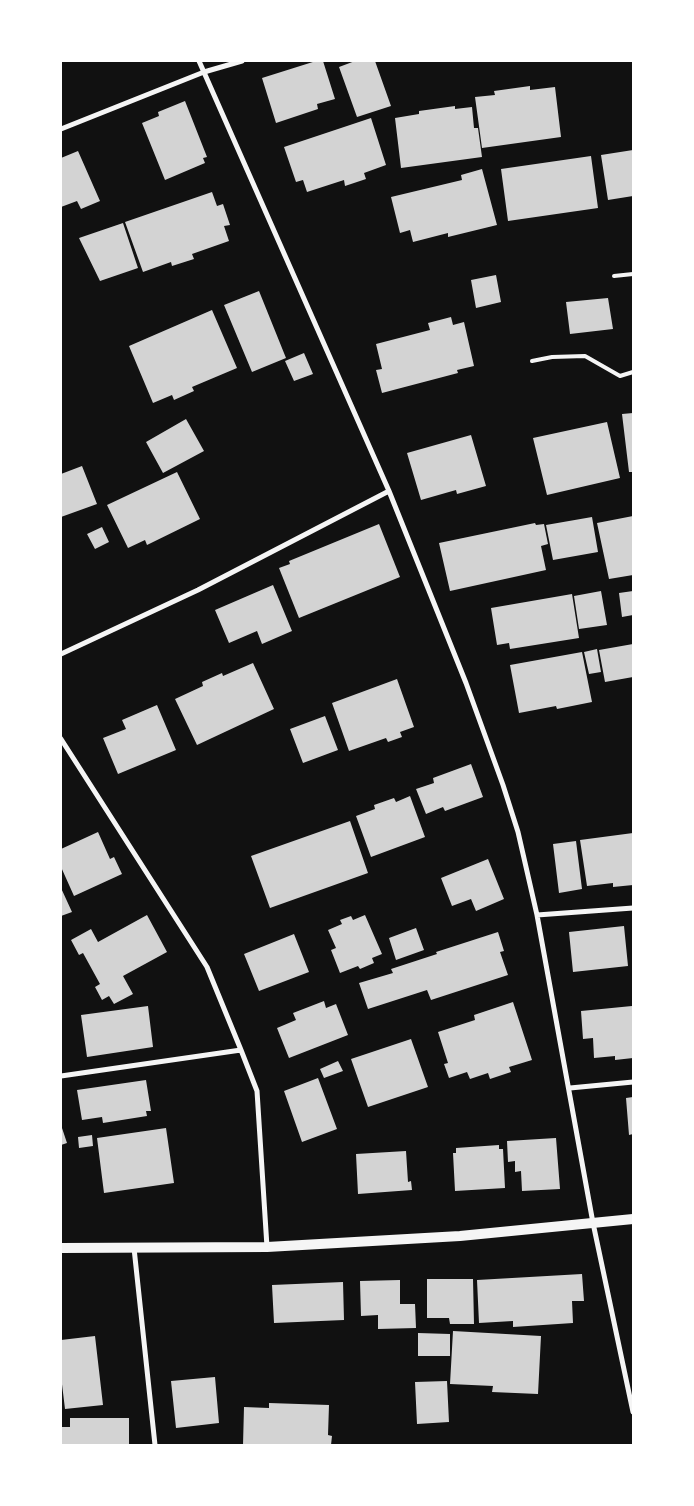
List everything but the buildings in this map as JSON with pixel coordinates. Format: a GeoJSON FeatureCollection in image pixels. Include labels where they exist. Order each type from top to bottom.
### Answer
{"type":"FeatureCollection","features":[{"type":"Feature","properties":{"kind":"main road"},"geometry":{"type":"LineString","coordinates":[[61,1248],[267,1247],[460,1236],[633,1219]]}},
{"type":"Feature","properties":{"kind":"street"},"geometry":{"type":"LineString","coordinates":[[199,61],[389,491],[466,684],[503,785],[518,832],[537,915],[570,1088],[593,1223],[633,1412]]}},
{"type":"Feature","properties":{"kind":"street"},"geometry":{"type":"LineString","coordinates":[[61,128],[204,72],[242,61]]}},
{"type":"Feature","properties":{"kind":"street"},"geometry":{"type":"LineString","coordinates":[[61,654],[198,590],[389,491]]}},
{"type":"Feature","properties":{"kind":"street"},"geometry":{"type":"LineString","coordinates":[[61,739],[207,967],[241,1050],[257,1091],[267,1247]]}},
{"type":"Feature","properties":{"kind":"street"},"geometry":{"type":"LineString","coordinates":[[537,915],[633,908]]}},
{"type":"Feature","properties":{"kind":"street"},"geometry":{"type":"LineString","coordinates":[[61,1076],[241,1050]]}},
{"type":"Feature","properties":{"kind":"street"},"geometry":{"type":"LineString","coordinates":[[570,1088],[633,1082]]}},
{"type":"Feature","properties":{"kind":"street"},"geometry":{"type":"LineString","coordinates":[[134,1248],[155,1445]]}},
{"type":"Feature","properties":{"kind":"lane"},"geometry":{"type":"LineString","coordinates":[[614,276],[633,274]]}},
{"type":"Feature","properties":{"kind":"lane"},"geometry":{"type":"LineString","coordinates":[[532,361],[552,357],[584,356],[620,376],[633,372]]}}]}
